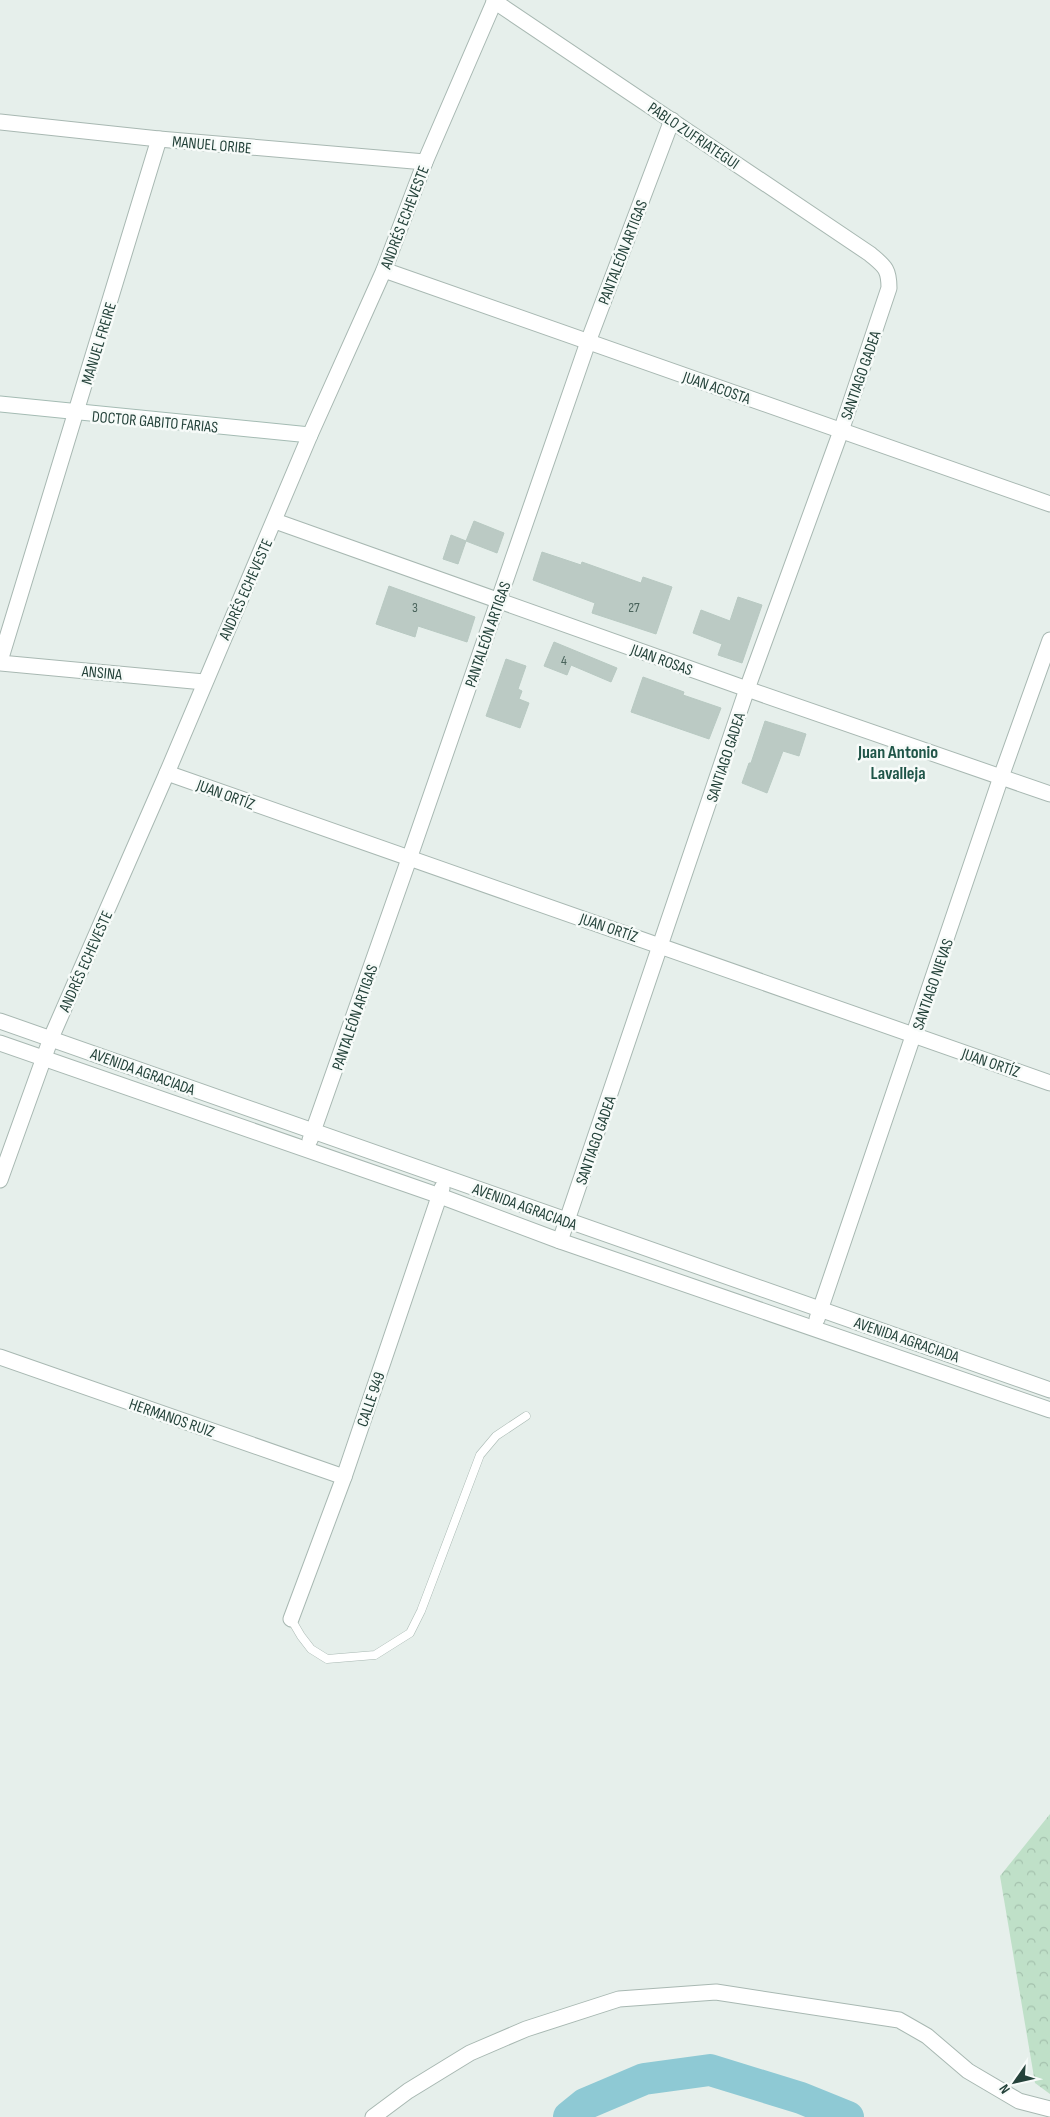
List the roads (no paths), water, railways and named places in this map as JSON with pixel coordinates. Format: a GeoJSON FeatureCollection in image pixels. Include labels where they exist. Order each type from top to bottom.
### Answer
{"type":"FeatureCollection","features":[{"type":"Feature","properties":{"kind":"street","name":"PABLO ZUFRIATEGUI"},"geometry":{"type":"LineString","coordinates":[[494,0],[870,254],[884,265],[889,274]]}},
{"type":"Feature","properties":{"kind":"street","name":"ANDRÉS ECHEVESTE"},"geometry":{"type":"LineString","coordinates":[[0,1180],[51,1038],[167,773],[310,435],[384,270],[425,162],[494,0]]}},
{"type":"Feature","properties":{"kind":"street","name":"PANTALEÓN ARTIGAS"},"geometry":{"type":"LineString","coordinates":[[306,1150],[410,860],[588,342],[672,120]]}},
{"type":"Feature","properties":{"kind":"street","name":"MANUEL ORIBE"},"geometry":{"type":"LineString","coordinates":[[0,122],[159,139],[425,162]]}},
{"type":"Feature","properties":{"kind":"street","name":"MANUEL FREIRE"},"geometry":{"type":"LineString","coordinates":[[0,662],[159,139]]}},
{"type":"Feature","properties":{"kind":"street","name":"JUAN ACOSTA"},"geometry":{"type":"LineString","coordinates":[[384,270],[1050,504]]}},
{"type":"Feature","properties":{"kind":"street","name":"SANTIAGO GADEA"},"geometry":{"type":"LineString","coordinates":[[560,1241],[662,945],[747,689],[841,431],[889,288],[889,274]]}},
{"type":"Feature","properties":{"kind":"street","name":"DOCTOR GABITO FARIAS"},"geometry":{"type":"LineString","coordinates":[[0,404],[310,435]]}},
{"type":"Feature","properties":{"kind":"street","name":"JUAN ROSAS"},"geometry":{"type":"LineString","coordinates":[[275,521],[747,689],[1050,794]]}},
{"type":"Feature","properties":{"kind":"street","name":"SANTIAGO NIEVAS"},"geometry":{"type":"LineString","coordinates":[[815,1328],[1001,777],[1050,640]]}},
{"type":"Feature","properties":{"kind":"street","name":"ANSINA"},"geometry":{"type":"LineString","coordinates":[[0,662],[204,682]]}},
{"type":"Feature","properties":{"kind":"street","name":"JUAN ORTÍZ"},"geometry":{"type":"LineString","coordinates":[[167,773],[410,860],[662,945],[1050,1083]]}},
{"type":"Feature","properties":{"kind":"street","name":"AVENIDA AGRACIADA"},"geometry":{"type":"LineString","coordinates":[[0,1021],[1050,1390]]}},
{"type":"Feature","properties":{"kind":"street","name":"AVENIDA AGRACIADA"},"geometry":{"type":"LineString","coordinates":[[0,1043],[440,1196],[560,1241],[1050,1410]]}},
{"type":"Feature","properties":{"kind":"street","name":"CALLE 949"},"geometry":{"type":"LineString","coordinates":[[291,1619],[344,1477],[446,1177]]}},
{"type":"Feature","properties":{"kind":"street","name":"HERMANOS RUIZ"},"geometry":{"type":"LineString","coordinates":[[0,1357],[344,1477]]}},
{"type":"Feature","properties":{"kind":"street"},"geometry":{"type":"LineString","coordinates":[[373,2117],[408,2091],[470,2053],[526,2029],[619,1999],[716,1992],[899,2020],[927,2036],[968,2071],[1018,2101],[1050,2109]]}},
{"type":"Feature","properties":{"kind":"lane"},"geometry":{"type":"LineString","coordinates":[[291,1619],[300,1636],[311,1649],[327,1659],[376,1655],[410,1633],[421,1611],[480,1455],[496,1436],[526,1416]]}},
{"type":"Feature","properties":{"kind":"waterway"},"geometry":{"type":"LineString","coordinates":[[569,2117],[585,2104],[644,2079],[710,2070],[801,2098],[848,2117]]}},
{"type":"Feature","properties":{"kind":"district","name":"Juan Antonio Lavalleja"},"geometry":{"type":"Point","coordinates":[898,762]}}]}
